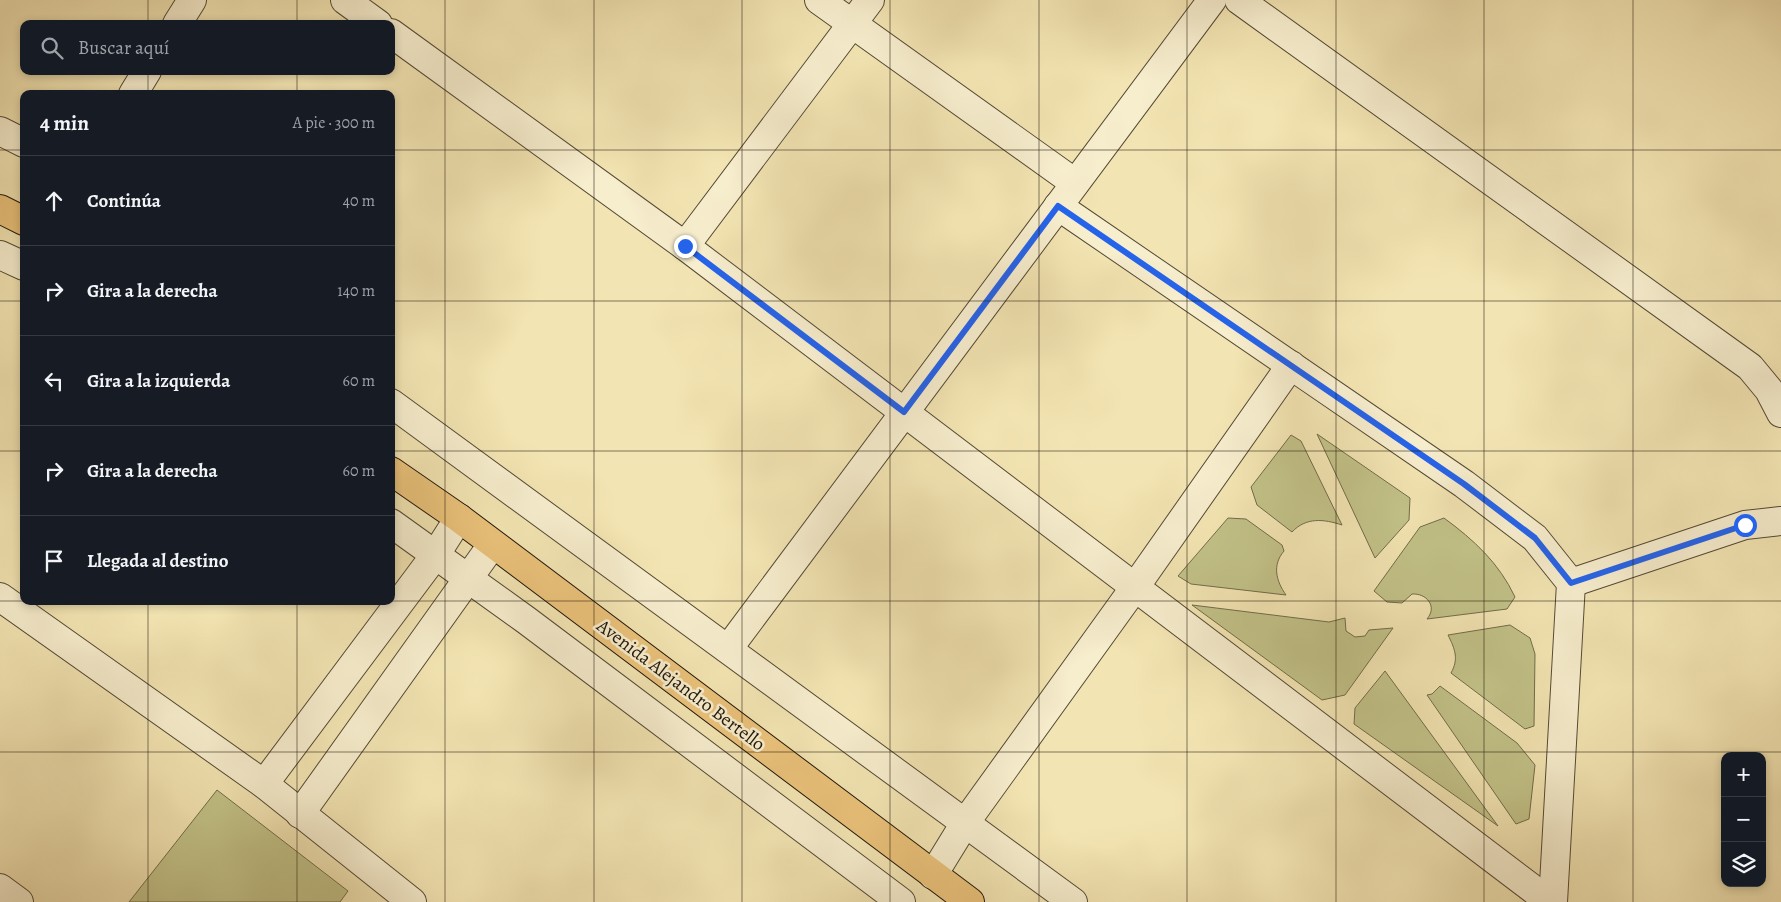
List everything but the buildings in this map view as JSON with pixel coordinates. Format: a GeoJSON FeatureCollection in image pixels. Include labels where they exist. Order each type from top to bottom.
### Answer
{"type":"FeatureCollection","features":[{"type":"Feature","properties":{"kind":"main road"},"geometry":{"type":"LineString","coordinates":[[0,209],[20,219]]}},
{"type":"Feature","properties":{"kind":"main road","name":"Avenida Alejandro Bertello"},"geometry":{"type":"LineString","coordinates":[[395,474],[459,518],[492,545],[969,902]]}},
{"type":"Feature","properties":{"kind":"street"},"geometry":{"type":"LineString","coordinates":[[180,20],[192,0]]}},
{"type":"Feature","properties":{"kind":"street"},"geometry":{"type":"LineString","coordinates":[[345,0],[372,20]]}},
{"type":"Feature","properties":{"kind":"street"},"geometry":{"type":"LineString","coordinates":[[818,0],[1075,184]]}},
{"type":"Feature","properties":{"kind":"street"},"geometry":{"type":"LineString","coordinates":[[685,246],[870,0]]}},
{"type":"Feature","properties":{"kind":"street"},"geometry":{"type":"LineString","coordinates":[[728,649],[1212,0]]}},
{"type":"Feature","properties":{"kind":"street"},"geometry":{"type":"LineString","coordinates":[[1238,0],[1750,367],[1769,390],[1781,413]]}},
{"type":"Feature","properties":{"kind":"street"},"geometry":{"type":"LineString","coordinates":[[395,37],[685,246],[1552,902]]}},
{"type":"Feature","properties":{"kind":"street"},"geometry":{"type":"LineString","coordinates":[[135,90],[145,75]]}},
{"type":"Feature","properties":{"kind":"street"},"geometry":{"type":"LineString","coordinates":[[0,131],[20,141]]}},
{"type":"Feature","properties":{"kind":"street"},"geometry":{"type":"LineString","coordinates":[[1058,206],[1464,484],[1535,538],[1571,583],[1552,902]]}},
{"type":"Feature","properties":{"kind":"street"},"geometry":{"type":"LineString","coordinates":[[0,255],[20,264]]}},
{"type":"Feature","properties":{"kind":"street"},"geometry":{"type":"LineString","coordinates":[[933,875],[966,824],[1291,365]]}},
{"type":"Feature","properties":{"kind":"street"},"geometry":{"type":"LineString","coordinates":[[395,406],[1073,902]]}},
{"type":"Feature","properties":{"kind":"street"},"geometry":{"type":"LineString","coordinates":[[264,784],[436,554],[459,518]]}},
{"type":"Feature","properties":{"kind":"street"},"geometry":{"type":"LineString","coordinates":[[1571,583],[1745,525],[1781,521]]}},
{"type":"Feature","properties":{"kind":"street"},"geometry":{"type":"LineString","coordinates":[[395,526],[436,554],[901,902]]}},
{"type":"Feature","properties":{"kind":"street"},"geometry":{"type":"LineString","coordinates":[[300,814],[470,580],[492,545]]}},
{"type":"Feature","properties":{"kind":"street"},"geometry":{"type":"LineString","coordinates":[[0,597],[264,784],[300,814],[383,894],[412,902]]}},
{"type":"Feature","properties":{"kind":"street"},"geometry":{"type":"LineString","coordinates":[[0,888],[19,902]]}},
{"type":"Feature","properties":{"kind":"green space"},"geometry":{"type":"Polygon","coordinates":[[[1317,434],[1410,498],[1409,520],[1375,558],[1317,434]]]}},
{"type":"Feature","properties":{"kind":"green space"},"geometry":{"type":"Polygon","coordinates":[[[1291,435],[1301,441],[1342,525],[1329,521],[1316,521],[1303,524],[1292,532],[1257,505],[1251,487],[1291,435]]]}},
{"type":"Feature","properties":{"kind":"green space"},"geometry":{"type":"Polygon","coordinates":[[[1228,518],[1246,519],[1282,545],[1284,551],[1278,562],[1277,573],[1286,595],[1191,584],[1178,576],[1228,518]]]}},
{"type":"Feature","properties":{"kind":"green space"},"geometry":{"type":"Polygon","coordinates":[[[1444,518],[1485,553],[1501,573],[1515,597],[1507,609],[1427,619],[1430,614],[1431,605],[1426,598],[1412,594],[1402,603],[1387,602],[1374,591],[1420,527],[1444,518]]]}},
{"type":"Feature","properties":{"kind":"green space"},"geometry":{"type":"Polygon","coordinates":[[[1192,605],[1329,622],[1345,618],[1346,631],[1355,637],[1365,636],[1369,630],[1393,628],[1345,695],[1322,700],[1192,605]]]}},
{"type":"Feature","properties":{"kind":"green space"},"geometry":{"type":"Polygon","coordinates":[[[1510,625],[1530,638],[1535,654],[1534,726],[1525,729],[1451,673],[1455,663],[1455,654],[1448,635],[1510,625]]]}},
{"type":"Feature","properties":{"kind":"green space"},"geometry":{"type":"Polygon","coordinates":[[[1385,671],[1498,826],[1354,724],[1355,708],[1385,671]]]}},
{"type":"Feature","properties":{"kind":"green space"},"geometry":{"type":"Polygon","coordinates":[[[1440,686],[1517,743],[1535,765],[1529,819],[1516,824],[1427,695],[1432,694],[1440,686]]]}},
{"type":"Feature","properties":{"kind":"green space"},"geometry":{"type":"Polygon","coordinates":[[[217,790],[348,891],[340,902],[129,902],[217,790]]]}},
{"type":"Feature","properties":{"kind":"route"},"geometry":{"type":"LineString","coordinates":[[685,246],[904,412],[1058,206],[1464,484],[1535,538],[1571,583],[1745,525]]}}]}
